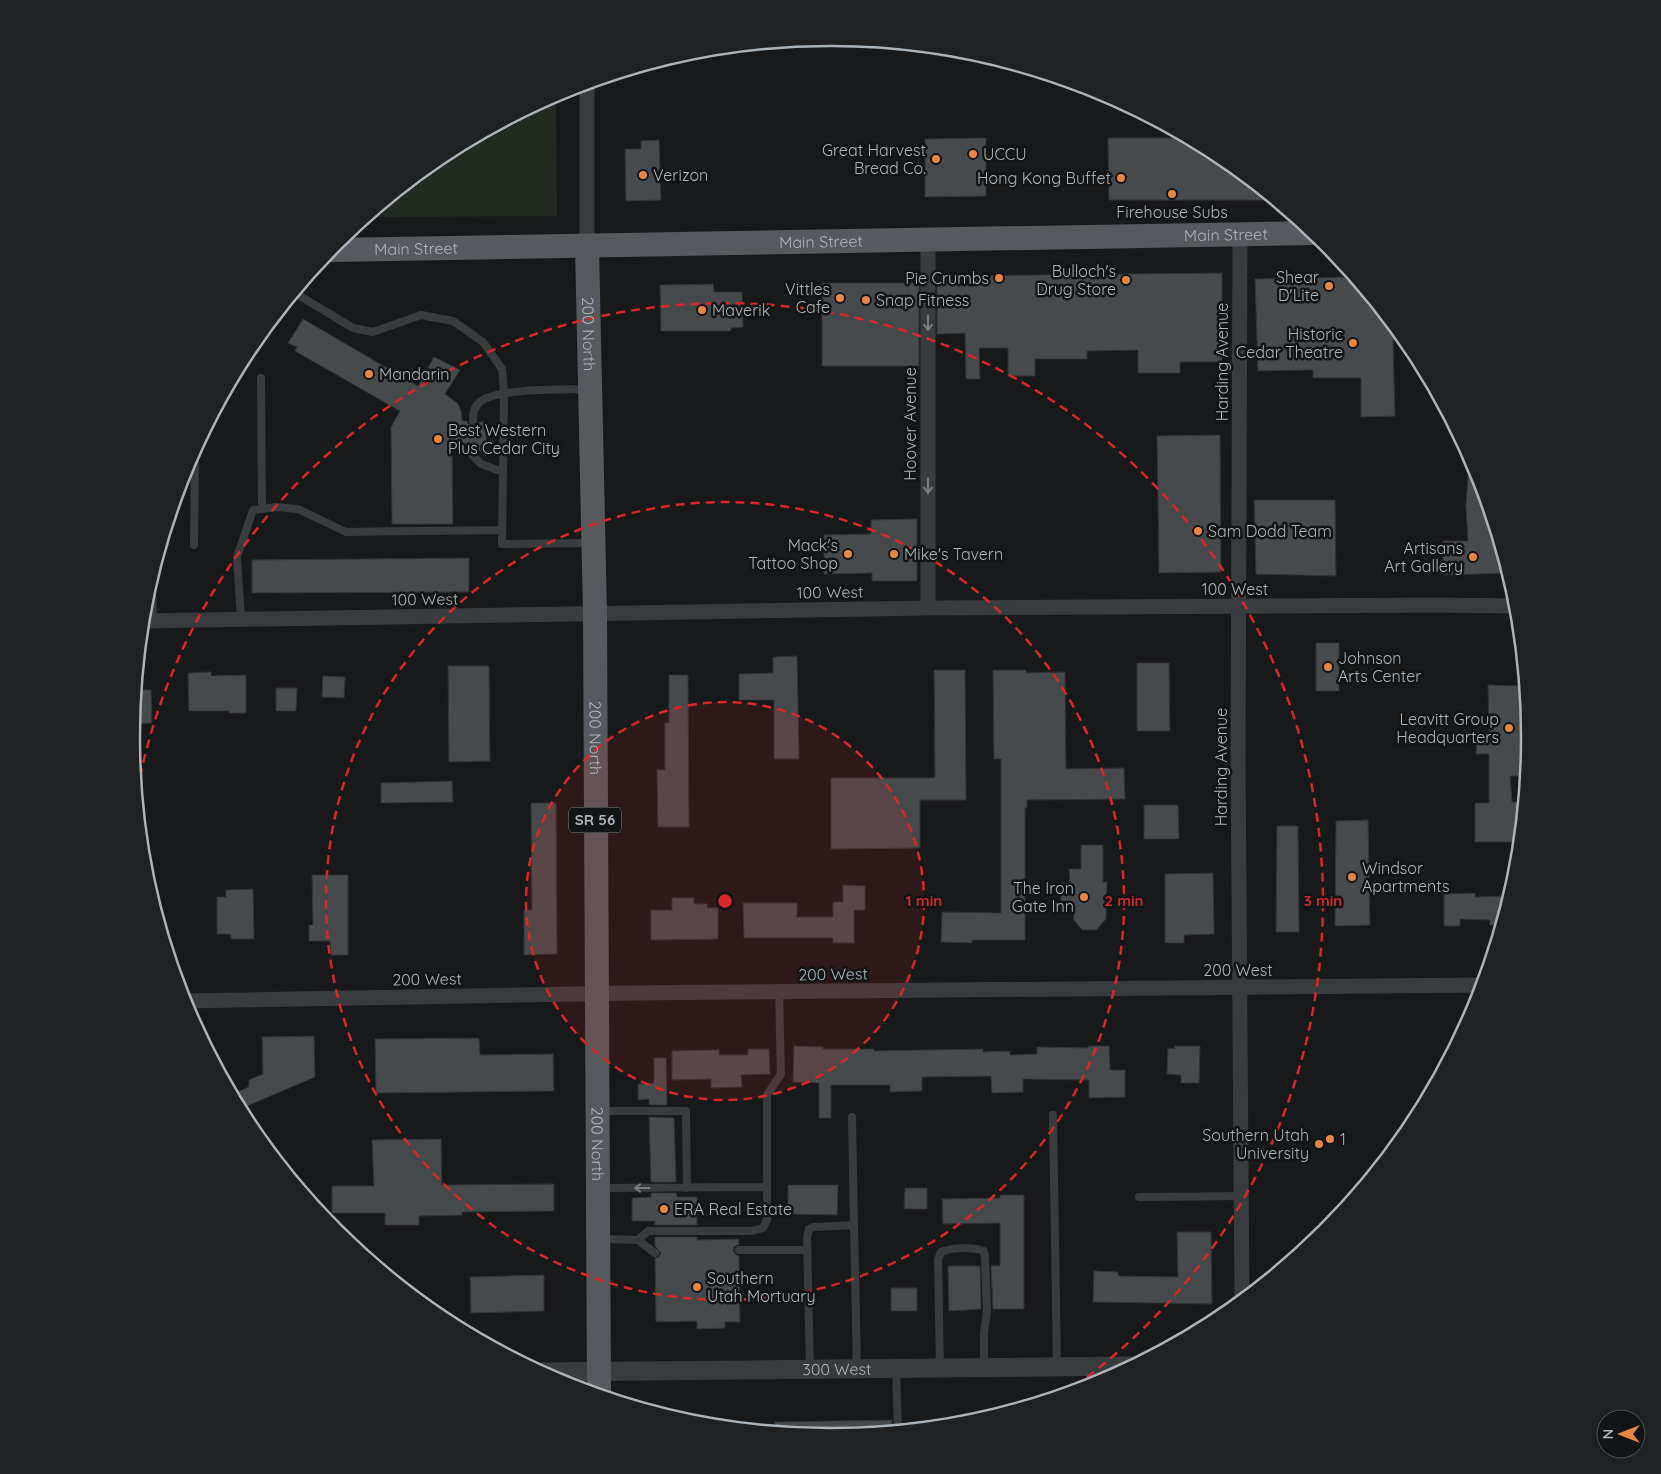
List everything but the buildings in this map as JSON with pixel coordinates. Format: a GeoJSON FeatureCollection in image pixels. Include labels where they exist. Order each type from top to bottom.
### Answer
{"type":"FeatureCollection","features":[{"type":"Feature","properties":{"kind":"main road","name":"Main Street"},"geometry":{"type":"LineString","coordinates":[[341,250],[1301,232]]}},
{"type":"Feature","properties":{"kind":"main road","name":"200 North"},"geometry":{"type":"LineString","coordinates":[[587,246],[595,614],[598,1383]]}},
{"type":"Feature","properties":{"kind":"street","name":"200 North"},"geometry":{"type":"LineString","coordinates":[[587,91],[587,246]]}},
{"type":"Feature","properties":{"kind":"street","name":"Harding Avenue"},"geometry":{"type":"LineString","coordinates":[[1240,233],[1238,760],[1242,1291]]}},
{"type":"Feature","properties":{"kind":"street","name":"Hoover Avenue"},"geometry":{"type":"LineString","coordinates":[[928,239],[928,608]]}},
{"type":"Feature","properties":{"kind":"street","name":"100 West"},"geometry":{"type":"LineString","coordinates":[[150,621],[928,608],[1509,606]]}},
{"type":"Feature","properties":{"kind":"street","name":"200 West"},"geometry":{"type":"LineString","coordinates":[[192,1000],[1475,985]]}},
{"type":"Feature","properties":{"kind":"street","name":"300 West"},"geometry":{"type":"LineString","coordinates":[[575,1379],[598,1383],[810,1369],[1116,1366]]}},
{"type":"Feature","properties":{"kind":"lane"},"geometry":{"type":"LineString","coordinates":[[299,296],[353,328],[373,332],[421,315],[453,321],[483,342],[502,369],[504,392],[502,544],[593,543]]}},
{"type":"Feature","properties":{"kind":"lane"},"geometry":{"type":"LineString","coordinates":[[261,378],[262,509]]}},
{"type":"Feature","properties":{"kind":"lane"},"geometry":{"type":"LineString","coordinates":[[473,421],[473,411],[481,401],[504,392],[590,388]]}},
{"type":"Feature","properties":{"kind":"lane"},"geometry":{"type":"LineString","coordinates":[[473,451],[473,456],[481,464],[503,472]]}},
{"type":"Feature","properties":{"kind":"lane"},"geometry":{"type":"LineString","coordinates":[[194,545],[195,467]]}},
{"type":"Feature","properties":{"kind":"lane"},"geometry":{"type":"LineString","coordinates":[[241,619],[237,557],[253,510],[277,507],[298,509],[346,532],[502,530]]}},
{"type":"Feature","properties":{"kind":"lane"},"geometry":{"type":"LineString","coordinates":[[638,1240],[648,1231],[752,1231],[763,1228],[767,1220],[767,1095],[781,1074],[779,992]]}},
{"type":"Feature","properties":{"kind":"lane"},"geometry":{"type":"LineString","coordinates":[[597,1112],[686,1111],[687,1188]]}},
{"type":"Feature","properties":{"kind":"lane"},"geometry":{"type":"LineString","coordinates":[[1053,1116],[1057,1366]]}},
{"type":"Feature","properties":{"kind":"lane"},"geometry":{"type":"LineString","coordinates":[[852,1117],[857,1369]]}},
{"type":"Feature","properties":{"kind":"lane"},"geometry":{"type":"LineString","coordinates":[[597,1188],[767,1187]]}},
{"type":"Feature","properties":{"kind":"lane"},"geometry":{"type":"LineString","coordinates":[[1139,1197],[1241,1196]]}},
{"type":"Feature","properties":{"kind":"lane"},"geometry":{"type":"LineString","coordinates":[[810,1369],[806,1236],[809,1229],[814,1227],[854,1225]]}},
{"type":"Feature","properties":{"kind":"lane"},"geometry":{"type":"LineString","coordinates":[[598,1238],[638,1240],[655,1253]]}},
{"type":"Feature","properties":{"kind":"lane"},"geometry":{"type":"LineString","coordinates":[[940,1368],[938,1259],[941,1252],[947,1250],[976,1248],[984,1251],[986,1258],[987,1311],[984,1333],[984,1367]]}},
{"type":"Feature","properties":{"kind":"lane"},"geometry":{"type":"LineString","coordinates":[[739,1250],[807,1250]]}},
{"type":"Feature","properties":{"kind":"lane"},"geometry":{"type":"LineString","coordinates":[[896,1368],[898,1424]]}},
{"type":"Feature","properties":{"kind":"shaded area"},"geometry":{"type":"Polygon","coordinates":[[[556,103],[557,216],[376,217],[410,189],[447,163],[525,117],[556,103]]]}},
{"type":"Feature","properties":{"kind":"place","name":"UCCU"},"geometry":{"type":"Point","coordinates":[973,154]}},
{"type":"Feature","properties":{"kind":"place","name":"Great Harvest Bread Co."},"geometry":{"type":"Point","coordinates":[936,159]}},
{"type":"Feature","properties":{"kind":"place","name":"Verizon"},"geometry":{"type":"Point","coordinates":[643,175]}},
{"type":"Feature","properties":{"kind":"place","name":"Hong Kong Buffet"},"geometry":{"type":"Point","coordinates":[1121,178]}},
{"type":"Feature","properties":{"kind":"place","name":"Firehouse Subs"},"geometry":{"type":"Point","coordinates":[1172,194]}},
{"type":"Feature","properties":{"kind":"place","name":"Pie Crumbs"},"geometry":{"type":"Point","coordinates":[999,278]}},
{"type":"Feature","properties":{"kind":"place","name":"Bulloch's Drug Store"},"geometry":{"type":"Point","coordinates":[1126,280]}},
{"type":"Feature","properties":{"kind":"place","name":"Shear D'Lite"},"geometry":{"type":"Point","coordinates":[1329,286]}},
{"type":"Feature","properties":{"kind":"place","name":"Vittles Cafe"},"geometry":{"type":"Point","coordinates":[840,298]}},
{"type":"Feature","properties":{"kind":"place","name":"Snap Fitness"},"geometry":{"type":"Point","coordinates":[866,300]}},
{"type":"Feature","properties":{"kind":"place","name":"Maverik"},"geometry":{"type":"Point","coordinates":[702,310]}},
{"type":"Feature","properties":{"kind":"place","name":"Historic Cedar Theatre"},"geometry":{"type":"Point","coordinates":[1353,343]}},
{"type":"Feature","properties":{"kind":"place","name":"Mandarin"},"geometry":{"type":"Point","coordinates":[369,374]}},
{"type":"Feature","properties":{"kind":"place","name":"Best Western Plus Cedar City"},"geometry":{"type":"Point","coordinates":[438,439]}},
{"type":"Feature","properties":{"kind":"place","name":"Sam Dodd Team"},"geometry":{"type":"Point","coordinates":[1198,531]}},
{"type":"Feature","properties":{"kind":"place","name":"Mack's Tattoo Shop"},"geometry":{"type":"Point","coordinates":[848,554]}},
{"type":"Feature","properties":{"kind":"place","name":"Mike's Tavern"},"geometry":{"type":"Point","coordinates":[894,554]}},
{"type":"Feature","properties":{"kind":"place","name":"Artisans Art Gallery"},"geometry":{"type":"Point","coordinates":[1473,557]}},
{"type":"Feature","properties":{"kind":"place","name":"Johnson Arts Center"},"geometry":{"type":"Point","coordinates":[1328,667]}},
{"type":"Feature","properties":{"kind":"place","name":"Leavitt Group Headquarters"},"geometry":{"type":"Point","coordinates":[1509,728]}},
{"type":"Feature","properties":{"kind":"place","name":"Windsor Apartments"},"geometry":{"type":"Point","coordinates":[1352,877]}},
{"type":"Feature","properties":{"kind":"place","name":"The Iron Gate Inn"},"geometry":{"type":"Point","coordinates":[1084,897]}},
{"type":"Feature","properties":{"kind":"place","name":"1"},"geometry":{"type":"Point","coordinates":[1330,1139]}},
{"type":"Feature","properties":{"kind":"place","name":"Southern Utah University"},"geometry":{"type":"Point","coordinates":[1319,1144]}},
{"type":"Feature","properties":{"kind":"place","name":"ERA Real Estate"},"geometry":{"type":"Point","coordinates":[664,1209]}},
{"type":"Feature","properties":{"kind":"place","name":"Southern Utah Mortuary"},"geometry":{"type":"Point","coordinates":[697,1287]}}]}
